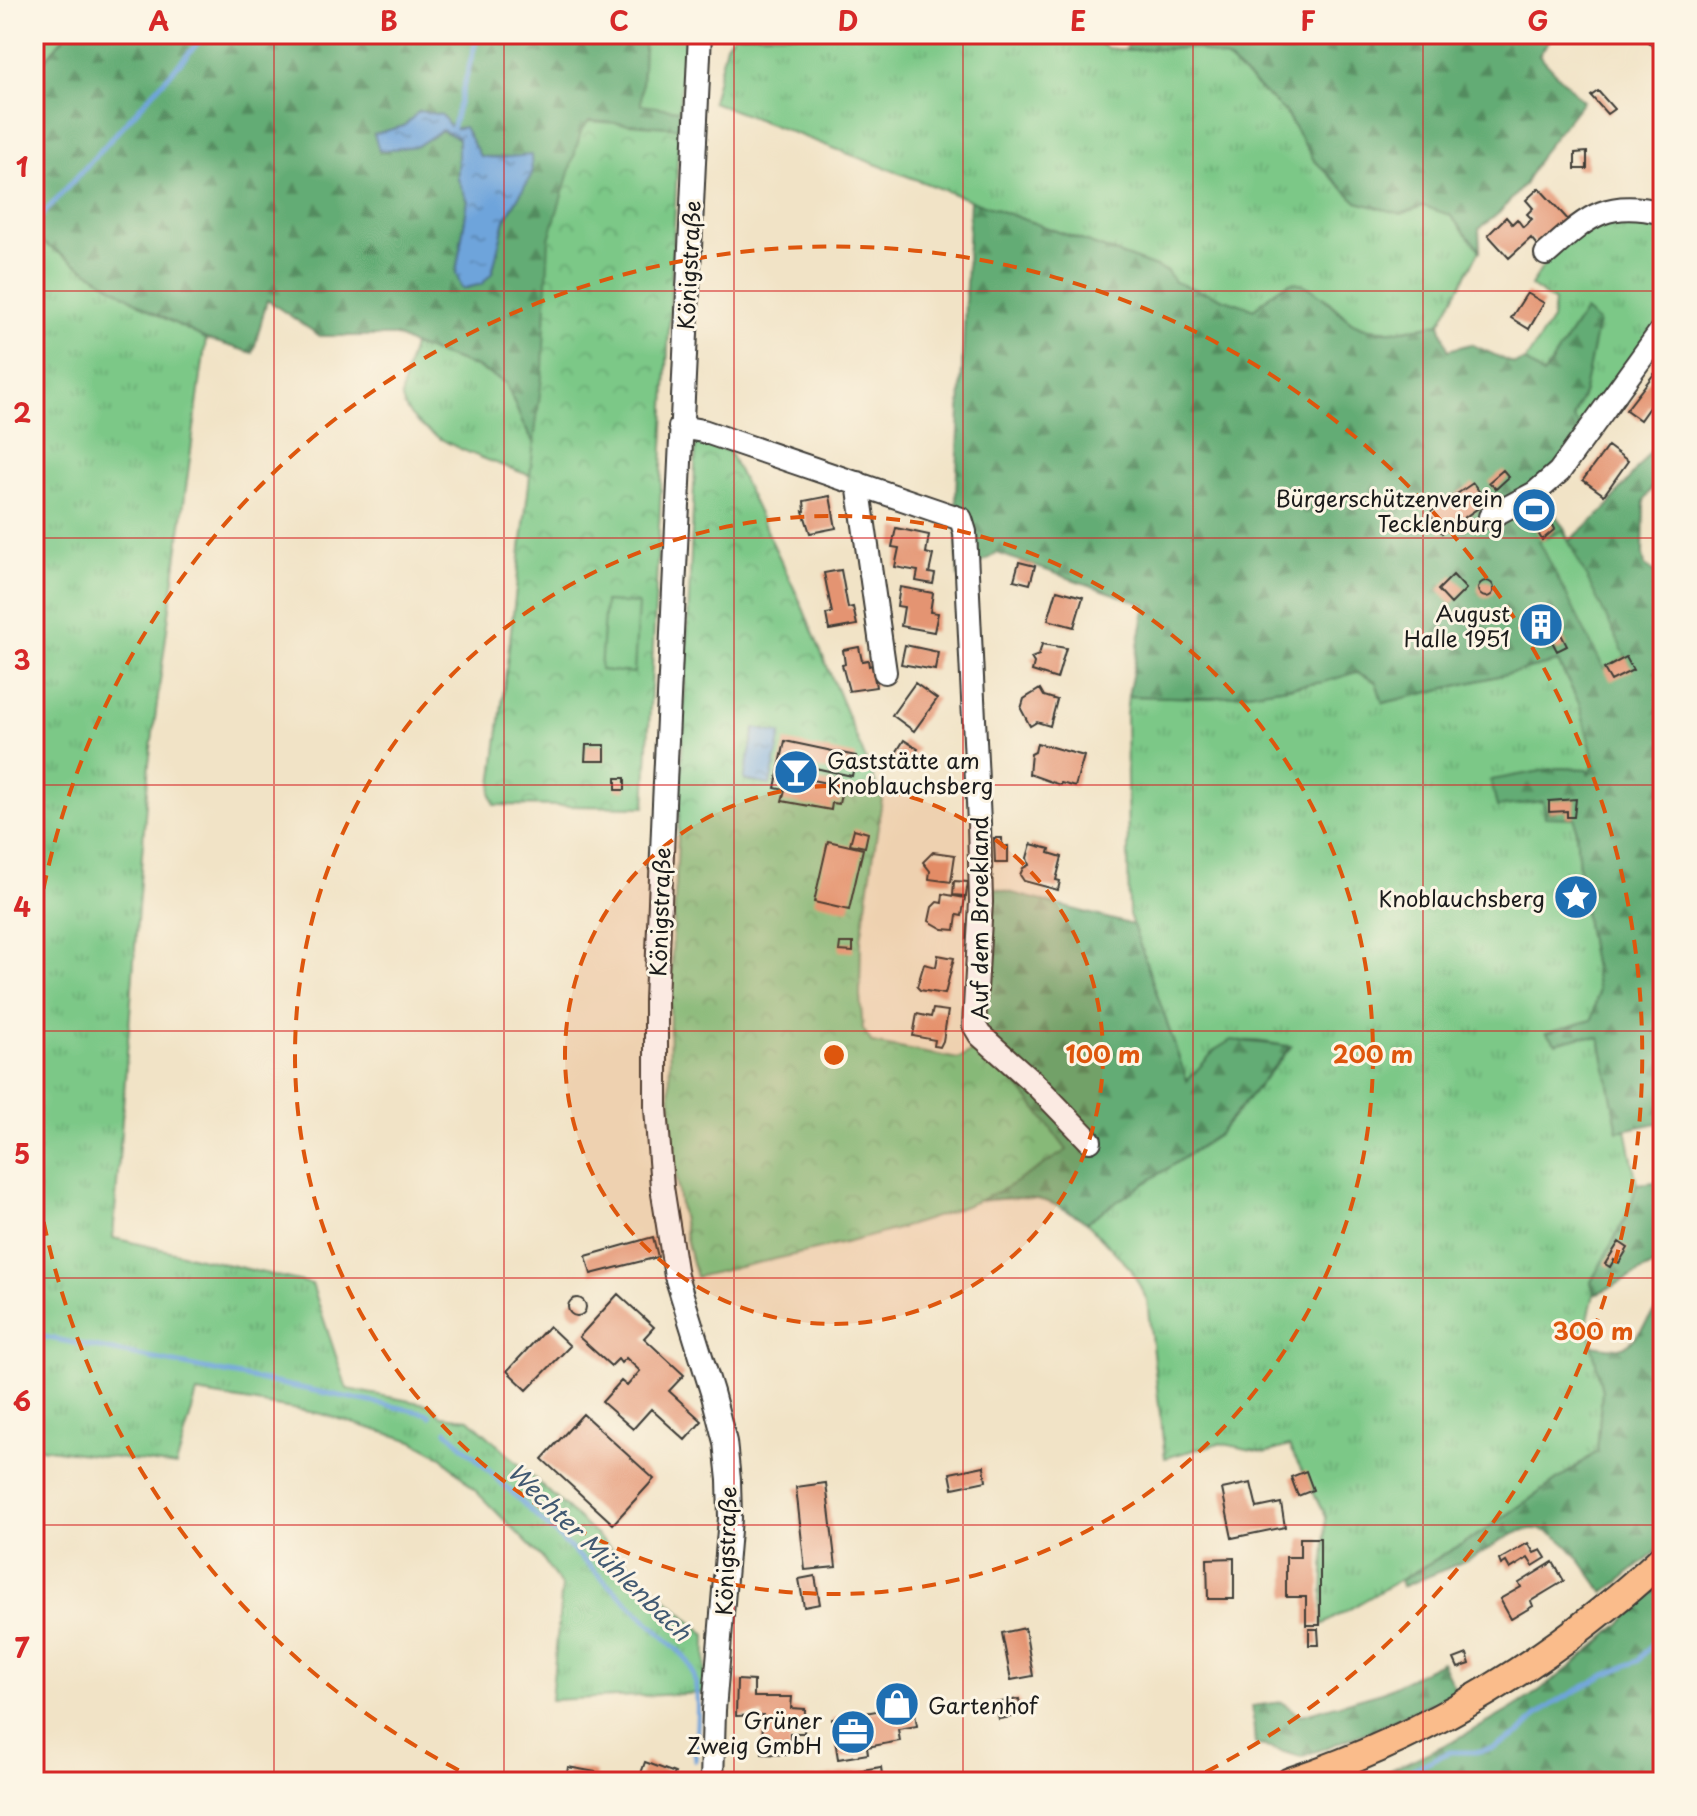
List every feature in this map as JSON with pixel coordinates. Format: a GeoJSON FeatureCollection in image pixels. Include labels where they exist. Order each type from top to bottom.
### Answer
{"type":"FeatureCollection","features":[{"type":"Feature","properties":{"kind":"main road"},"geometry":{"type":"LineString","coordinates":[[1290,1782],[1377,1748],[1445,1715],[1552,1651],[1598,1617],[1663,1558]]}},
{"type":"Feature","properties":{"kind":"street","name":"Königstraße"},"geometry":{"type":"LineString","coordinates":[[700,34],[656,1001],[656,1108],[662,1187],[676,1276],[725,1442],[729,1480],[730,1518],[714,1710],[712,1782]]}},
{"type":"Feature","properties":{"kind":"street"},"geometry":{"type":"LineString","coordinates":[[1657,34],[1663,40]]}},
{"type":"Feature","properties":{"kind":"street"},"geometry":{"type":"LineString","coordinates":[[1546,254],[1583,221],[1600,212],[1623,208],[1663,213]]}},
{"type":"Feature","properties":{"kind":"street"},"geometry":{"type":"LineString","coordinates":[[1490,517],[1535,493],[1559,472],[1663,328]]}},
{"type":"Feature","properties":{"kind":"street","name":"Auf dem Broekland"},"geometry":{"type":"LineString","coordinates":[[680,427],[703,431],[955,515],[963,523],[981,902],[974,1025],[980,1035],[1035,1084],[1090,1141]]}},
{"type":"Feature","properties":{"kind":"street"},"geometry":{"type":"LineString","coordinates":[[858,483],[885,672]]}},
{"type":"Feature","properties":{"kind":"green space"},"geometry":{"type":"Polygon","coordinates":[[[34,34],[67,34],[34,72],[34,34]]]}},
{"type":"Feature","properties":{"kind":"green space"},"geometry":{"type":"Polygon","coordinates":[[[67,34],[645,34],[641,104],[679,110],[679,128],[589,121],[543,369],[535,445],[506,383],[477,367],[396,336],[320,336],[267,300],[253,353],[206,339],[152,312],[34,237],[34,72],[67,34]],[[404,126],[375,134],[417,146],[442,130],[458,138],[458,179],[468,201],[456,273],[492,273],[505,220],[518,198],[530,156],[480,156],[464,127],[404,126]]]}},
{"type":"Feature","properties":{"kind":"green space"},"geometry":{"type":"Polygon","coordinates":[[[645,34],[685,34],[679,110],[641,105],[645,34]]]}},
{"type":"Feature","properties":{"kind":"green space"},"geometry":{"type":"Polygon","coordinates":[[[734,34],[1087,34],[1107,48],[1194,48],[1227,59],[1285,112],[1314,160],[1450,215],[1480,250],[1440,323],[1398,331],[1369,329],[1352,323],[1326,299],[1289,283],[1254,309],[1173,282],[1167,271],[712,102],[726,45],[734,34]]]}},
{"type":"Feature","properties":{"kind":"green space"},"geometry":{"type":"Polygon","coordinates":[[[1129,34],[1334,34],[1365,39],[1366,34],[1554,34],[1539,55],[1583,101],[1541,154],[1524,185],[1499,213],[1479,229],[1480,250],[1450,215],[1423,206],[1401,214],[1357,202],[1314,160],[1285,112],[1227,59],[1194,48],[1126,50],[1129,34]]]}},
{"type":"Feature","properties":{"kind":"green space"},"geometry":{"type":"Polygon","coordinates":[[[589,121],[679,128],[645,807],[494,805],[491,794],[543,369],[549,239],[582,129],[589,121]]]}},
{"type":"Feature","properties":{"kind":"green space"},"geometry":{"type":"Polygon","coordinates":[[[970,200],[1167,271],[1174,282],[1254,309],[1281,287],[1298,283],[1306,285],[1363,328],[1396,331],[1440,323],[1448,350],[1471,344],[1514,364],[1525,361],[1543,375],[1585,311],[1598,322],[1584,391],[1573,418],[1582,430],[1539,489],[1569,541],[1605,510],[1661,438],[1663,440],[1663,469],[1644,501],[1643,555],[1645,566],[1653,571],[1663,570],[1663,1122],[1618,1131],[1600,1038],[1582,1036],[1556,1043],[1546,1033],[1592,1020],[1598,992],[1581,894],[1575,818],[1545,817],[1543,801],[1497,807],[1491,780],[1558,768],[1587,769],[1589,774],[1595,763],[1579,703],[1558,662],[1383,703],[1376,682],[1357,672],[1324,682],[1212,698],[1128,696],[1146,605],[997,553],[958,577],[956,494],[970,200]]]}},
{"type":"Feature","properties":{"kind":"green space"},"geometry":{"type":"Polygon","coordinates":[[[1663,215],[1663,321],[1582,430],[1573,418],[1584,391],[1584,312],[1544,376],[1525,361],[1552,320],[1554,302],[1531,286],[1549,256],[1585,223],[1663,215]]]}},
{"type":"Feature","properties":{"kind":"green space"},"geometry":{"type":"Polygon","coordinates":[[[34,237],[152,312],[206,339],[149,763],[113,1238],[312,1284],[347,1389],[431,1405],[441,1416],[469,1419],[706,1635],[705,1693],[551,1700],[562,1587],[542,1558],[441,1456],[413,1441],[322,1414],[197,1393],[176,1466],[34,1447],[34,237]]]}},
{"type":"Feature","properties":{"kind":"green space"},"geometry":{"type":"Polygon","coordinates":[[[413,345],[477,367],[506,383],[535,445],[532,476],[458,448],[421,426],[409,413],[402,394],[413,345]]]}},
{"type":"Feature","properties":{"kind":"green space"},"geometry":{"type":"Polygon","coordinates":[[[696,443],[729,451],[800,601],[882,799],[861,939],[863,1029],[872,1043],[958,1059],[971,1052],[986,1059],[1013,1081],[1067,1150],[1008,1187],[952,1211],[880,1234],[696,1277],[676,1177],[671,1124],[670,1017],[696,443]]]}},
{"type":"Feature","properties":{"kind":"green space"},"geometry":{"type":"Polygon","coordinates":[[[1563,530],[1626,657],[1604,669],[1539,541],[1563,530]]]}},
{"type":"Feature","properties":{"kind":"green space"},"geometry":{"type":"Polygon","coordinates":[[[605,602],[638,604],[634,673],[600,670],[605,602]]]}},
{"type":"Feature","properties":{"kind":"green space"},"geometry":{"type":"Polygon","coordinates":[[[1558,662],[1579,703],[1596,763],[1588,775],[1587,769],[1558,768],[1491,781],[1543,801],[1575,818],[1581,894],[1598,992],[1592,1020],[1546,1033],[1556,1043],[1582,1036],[1600,1038],[1618,1130],[1626,1129],[1637,1184],[1628,1214],[1591,1282],[1594,1294],[1588,1319],[1602,1391],[1597,1452],[1484,1531],[1322,1625],[1326,1517],[1289,1446],[1266,1453],[1219,1443],[1165,1458],[1147,1300],[1131,1269],[1086,1222],[1218,1135],[1291,1047],[1255,1041],[1232,1043],[1212,1056],[1187,1082],[1129,914],[1128,696],[1212,698],[1324,682],[1357,671],[1376,682],[1383,703],[1558,662]]]}},
{"type":"Feature","properties":{"kind":"green space"},"geometry":{"type":"Polygon","coordinates":[[[990,887],[1133,925],[1187,1081],[1215,1050],[1231,1040],[1291,1046],[1218,1135],[1086,1222],[1045,1201],[1010,1198],[977,1201],[990,1196],[980,1055],[971,1052],[982,1013],[990,887]]]}},
{"type":"Feature","properties":{"kind":"green space"},"geometry":{"type":"Polygon","coordinates":[[[1663,1181],[1663,1262],[1594,1294],[1591,1282],[1628,1214],[1637,1184],[1663,1181]]]}},
{"type":"Feature","properties":{"kind":"green space"},"geometry":{"type":"Polygon","coordinates":[[[1663,1303],[1663,1547],[1604,1593],[1563,1541],[1545,1531],[1524,1530],[1468,1559],[1402,1587],[1400,1581],[1484,1531],[1597,1452],[1602,1391],[1592,1345],[1624,1346],[1663,1303]]]}},
{"type":"Feature","properties":{"kind":"green space"},"geometry":{"type":"Polygon","coordinates":[[[1663,1582],[1663,1782],[1378,1782],[1373,1778],[1463,1736],[1527,1699],[1593,1649],[1663,1582]]]}},
{"type":"Feature","properties":{"kind":"green space"},"geometry":{"type":"Polygon","coordinates":[[[1442,1662],[1456,1692],[1370,1731],[1301,1757],[1255,1744],[1252,1706],[1281,1702],[1301,1715],[1382,1692],[1442,1662]]]}},
{"type":"Feature","properties":{"kind":"water"},"geometry":{"type":"Polygon","coordinates":[[[419,111],[442,115],[452,129],[464,127],[480,156],[531,155],[532,174],[505,220],[492,273],[482,284],[462,289],[456,273],[468,201],[458,179],[458,138],[442,130],[417,146],[379,151],[374,134],[404,126],[419,111]]]}},
{"type":"Feature","properties":{"kind":"water"},"geometry":{"type":"Polygon","coordinates":[[[755,728],[781,734],[770,785],[744,780],[755,728]]]}},
{"type":"Feature","properties":{"kind":"building"},"geometry":{"type":"Polygon","coordinates":[[[1598,91],[1614,109],[1607,114],[1591,96],[1598,91]]]}},
{"type":"Feature","properties":{"kind":"building"},"geometry":{"type":"Polygon","coordinates":[[[1587,152],[1587,169],[1575,169],[1575,153],[1587,152]]]}},
{"type":"Feature","properties":{"kind":"building"},"geometry":{"type":"Polygon","coordinates":[[[1539,188],[1571,223],[1541,250],[1531,238],[1509,258],[1488,235],[1506,217],[1512,224],[1517,219],[1523,227],[1532,219],[1527,214],[1533,208],[1526,200],[1539,188]]]}},
{"type":"Feature","properties":{"kind":"building"},"geometry":{"type":"Polygon","coordinates":[[[1527,293],[1544,303],[1529,329],[1511,318],[1527,293]]]}},
{"type":"Feature","properties":{"kind":"building"},"geometry":{"type":"Polygon","coordinates":[[[1654,374],[1663,381],[1663,416],[1650,406],[1640,420],[1626,410],[1654,374]]]}},
{"type":"Feature","properties":{"kind":"building"},"geometry":{"type":"Polygon","coordinates":[[[1608,446],[1628,461],[1604,495],[1583,480],[1608,446]]]}},
{"type":"Feature","properties":{"kind":"building"},"geometry":{"type":"Polygon","coordinates":[[[1503,470],[1509,477],[1496,489],[1489,482],[1503,470]]]}},
{"type":"Feature","properties":{"kind":"building"},"geometry":{"type":"Polygon","coordinates":[[[1473,483],[1487,502],[1442,533],[1429,513],[1473,483]]]}},
{"type":"Feature","properties":{"kind":"building","name":"Bürgerschützenverein Tecklenburg"},"geometry":{"type":"Polygon","coordinates":[[[1537,494],[1555,529],[1542,540],[1521,503],[1537,494]]]}},
{"type":"Feature","properties":{"kind":"building"},"geometry":{"type":"Polygon","coordinates":[[[830,496],[836,528],[810,533],[803,511],[804,501],[830,496]]]}},
{"type":"Feature","properties":{"kind":"building"},"geometry":{"type":"Polygon","coordinates":[[[896,528],[929,535],[926,553],[933,555],[929,573],[935,574],[933,584],[916,581],[918,571],[895,567],[899,548],[892,547],[896,528]]]}},
{"type":"Feature","properties":{"kind":"building"},"geometry":{"type":"Polygon","coordinates":[[[1019,562],[1035,566],[1030,584],[1014,580],[1019,562]]]}},
{"type":"Feature","properties":{"kind":"building"},"geometry":{"type":"Polygon","coordinates":[[[841,570],[848,608],[853,607],[857,625],[829,630],[826,614],[832,613],[824,573],[841,570]]]}},
{"type":"Feature","properties":{"kind":"building"},"geometry":{"type":"Polygon","coordinates":[[[1453,575],[1466,589],[1451,604],[1438,590],[1453,575]]]}},
{"type":"Feature","properties":{"kind":"building"},"geometry":{"type":"Polygon","coordinates":[[[1486,581],[1492,583],[1492,595],[1486,597],[1480,595],[1478,589],[1480,583],[1486,581]]]}},
{"type":"Feature","properties":{"kind":"building"},"geometry":{"type":"Polygon","coordinates":[[[900,587],[933,593],[930,612],[938,613],[934,632],[901,626],[904,607],[897,606],[900,587]]]}},
{"type":"Feature","properties":{"kind":"building"},"geometry":{"type":"Polygon","coordinates":[[[1057,590],[1083,597],[1074,627],[1048,620],[1057,590]]]}},
{"type":"Feature","properties":{"kind":"building"},"geometry":{"type":"Polygon","coordinates":[[[1543,611],[1555,622],[1567,646],[1557,651],[1546,630],[1538,639],[1527,628],[1543,611]]]}},
{"type":"Feature","properties":{"kind":"building"},"geometry":{"type":"Polygon","coordinates":[[[1042,644],[1066,648],[1057,679],[1032,671],[1034,663],[1031,658],[1039,655],[1042,644]]]}},
{"type":"Feature","properties":{"kind":"building"},"geometry":{"type":"Polygon","coordinates":[[[905,645],[938,652],[935,670],[901,664],[905,645]]]}},
{"type":"Feature","properties":{"kind":"building"},"geometry":{"type":"Polygon","coordinates":[[[859,647],[862,661],[868,660],[869,666],[872,665],[876,687],[849,691],[842,665],[845,664],[843,650],[859,647]]]}},
{"type":"Feature","properties":{"kind":"building"},"geometry":{"type":"Polygon","coordinates":[[[1626,657],[1633,670],[1611,681],[1604,669],[1626,657]]]}},
{"type":"Feature","properties":{"kind":"building"},"geometry":{"type":"Polygon","coordinates":[[[915,683],[937,699],[914,731],[892,715],[915,683]]]}},
{"type":"Feature","properties":{"kind":"building"},"geometry":{"type":"Polygon","coordinates":[[[1040,689],[1044,696],[1057,700],[1050,726],[1037,722],[1030,726],[1021,709],[1024,699],[1040,689]]]}},
{"type":"Feature","properties":{"kind":"building"},"geometry":{"type":"Polygon","coordinates":[[[904,740],[918,749],[904,770],[891,761],[904,740]]]}},
{"type":"Feature","properties":{"kind":"building","name":"Gaststätte am Knoblauchsberg"},"geometry":{"type":"Polygon","coordinates":[[[785,741],[856,756],[852,776],[815,768],[812,780],[836,785],[834,792],[841,794],[839,804],[832,803],[831,810],[782,801],[785,790],[775,788],[785,741]]]}},
{"type":"Feature","properties":{"kind":"building"},"geometry":{"type":"Polygon","coordinates":[[[1037,743],[1084,756],[1075,787],[1029,774],[1031,754],[1035,752],[1037,743]]]}},
{"type":"Feature","properties":{"kind":"building"},"geometry":{"type":"Polygon","coordinates":[[[586,745],[605,745],[605,761],[585,761],[586,745]]]}},
{"type":"Feature","properties":{"kind":"building"},"geometry":{"type":"Polygon","coordinates":[[[616,778],[625,778],[625,790],[616,790],[616,778]]]}},
{"type":"Feature","properties":{"kind":"building"},"geometry":{"type":"Polygon","coordinates":[[[1576,799],[1574,817],[1567,817],[1567,811],[1549,812],[1549,801],[1576,799]]]}},
{"type":"Feature","properties":{"kind":"building"},"geometry":{"type":"Polygon","coordinates":[[[854,829],[868,833],[865,847],[850,844],[854,829]]]}},
{"type":"Feature","properties":{"kind":"building"},"geometry":{"type":"Polygon","coordinates":[[[994,838],[1002,838],[1002,847],[1008,846],[1008,863],[995,863],[994,838]]]}},
{"type":"Feature","properties":{"kind":"building"},"geometry":{"type":"Polygon","coordinates":[[[828,841],[863,849],[849,910],[814,902],[828,841]]]}},
{"type":"Feature","properties":{"kind":"building"},"geometry":{"type":"Polygon","coordinates":[[[1031,844],[1050,849],[1049,853],[1062,857],[1056,880],[1060,881],[1058,890],[1024,881],[1020,875],[1023,868],[1029,865],[1027,858],[1031,844]]]}},
{"type":"Feature","properties":{"kind":"building"},"geometry":{"type":"Polygon","coordinates":[[[933,852],[955,855],[951,882],[929,879],[930,871],[923,862],[933,852]]]}},
{"type":"Feature","properties":{"kind":"building"},"geometry":{"type":"Polygon","coordinates":[[[954,881],[968,882],[966,896],[953,895],[954,881]]]}},
{"type":"Feature","properties":{"kind":"building"},"geometry":{"type":"Polygon","coordinates":[[[943,894],[965,898],[962,916],[957,915],[955,930],[943,929],[929,921],[932,907],[937,902],[942,903],[943,894]]]}},
{"type":"Feature","properties":{"kind":"building"},"geometry":{"type":"Polygon","coordinates":[[[840,943],[853,943],[853,952],[839,951],[840,943]]]}},
{"type":"Feature","properties":{"kind":"building"},"geometry":{"type":"Polygon","coordinates":[[[938,955],[954,958],[945,994],[917,987],[924,964],[936,967],[938,955]]]}},
{"type":"Feature","properties":{"kind":"building"},"geometry":{"type":"Polygon","coordinates":[[[933,1009],[948,1011],[940,1047],[934,1046],[935,1040],[913,1036],[917,1014],[931,1017],[933,1009]]]}},
{"type":"Feature","properties":{"kind":"building"},"geometry":{"type":"Polygon","coordinates":[[[653,1237],[658,1257],[591,1274],[586,1256],[653,1237]]]}},
{"type":"Feature","properties":{"kind":"building"},"geometry":{"type":"Polygon","coordinates":[[[1619,1242],[1628,1248],[1619,1263],[1614,1260],[1610,1267],[1605,1264],[1619,1242]]]}},
{"type":"Feature","properties":{"kind":"building"},"geometry":{"type":"Polygon","coordinates":[[[618,1294],[654,1327],[644,1338],[684,1375],[669,1391],[702,1421],[685,1440],[651,1409],[633,1429],[602,1402],[621,1381],[627,1386],[640,1371],[626,1358],[621,1363],[618,1359],[611,1366],[579,1337],[618,1294]]]}},
{"type":"Feature","properties":{"kind":"building"},"geometry":{"type":"Polygon","coordinates":[[[573,1298],[581,1298],[586,1307],[584,1314],[573,1316],[568,1311],[568,1303],[573,1298]]]}},
{"type":"Feature","properties":{"kind":"building"},"geometry":{"type":"Polygon","coordinates":[[[549,1326],[570,1346],[527,1390],[507,1371],[549,1326]]]}},
{"type":"Feature","properties":{"kind":"building"},"geometry":{"type":"Polygon","coordinates":[[[583,1414],[654,1479],[613,1524],[542,1459],[583,1414]]]}},
{"type":"Feature","properties":{"kind":"building"},"geometry":{"type":"Polygon","coordinates":[[[984,1466],[986,1481],[953,1488],[950,1473],[984,1466]]]}},
{"type":"Feature","properties":{"kind":"building"},"geometry":{"type":"Polygon","coordinates":[[[1306,1471],[1313,1490],[1298,1496],[1291,1477],[1306,1471]]]}},
{"type":"Feature","properties":{"kind":"building"},"geometry":{"type":"Polygon","coordinates":[[[826,1483],[836,1567],[805,1570],[796,1487],[826,1483]]]}},
{"type":"Feature","properties":{"kind":"building"},"geometry":{"type":"Polygon","coordinates":[[[1251,1483],[1257,1508],[1281,1503],[1285,1527],[1232,1538],[1222,1489],[1251,1483]]]}},
{"type":"Feature","properties":{"kind":"building"},"geometry":{"type":"Polygon","coordinates":[[[1300,1538],[1320,1538],[1320,1625],[1306,1625],[1306,1597],[1286,1597],[1286,1557],[1300,1557],[1300,1538]]]}},
{"type":"Feature","properties":{"kind":"building"},"geometry":{"type":"Polygon","coordinates":[[[1528,1543],[1534,1553],[1541,1550],[1546,1558],[1533,1566],[1528,1558],[1510,1569],[1506,1562],[1501,1565],[1499,1560],[1528,1543]]]}},
{"type":"Feature","properties":{"kind":"building"},"geometry":{"type":"Polygon","coordinates":[[[1234,1558],[1234,1599],[1208,1599],[1207,1559],[1234,1558]]]}},
{"type":"Feature","properties":{"kind":"building"},"geometry":{"type":"Polygon","coordinates":[[[1553,1562],[1564,1581],[1531,1601],[1533,1606],[1511,1619],[1500,1599],[1553,1562]]]}},
{"type":"Feature","properties":{"kind":"building"},"geometry":{"type":"Polygon","coordinates":[[[815,1576],[820,1604],[804,1607],[799,1579],[815,1576]]]}},
{"type":"Feature","properties":{"kind":"building"},"geometry":{"type":"Polygon","coordinates":[[[1025,1628],[1033,1676],[1011,1680],[1002,1633],[1025,1628]]]}},
{"type":"Feature","properties":{"kind":"building"},"geometry":{"type":"Polygon","coordinates":[[[1309,1629],[1318,1629],[1319,1645],[1309,1645],[1309,1629]]]}},
{"type":"Feature","properties":{"kind":"building"},"geometry":{"type":"Polygon","coordinates":[[[1467,1654],[1470,1664],[1458,1668],[1454,1659],[1467,1654]]]}},
{"type":"Feature","properties":{"kind":"building"},"geometry":{"type":"Polygon","coordinates":[[[737,1680],[754,1681],[754,1697],[792,1697],[791,1708],[805,1709],[804,1733],[790,1733],[790,1755],[762,1754],[763,1715],[736,1716],[737,1680]]]}},
{"type":"Feature","properties":{"kind":"building"},"geometry":{"type":"Polygon","coordinates":[[[911,1686],[917,1726],[898,1729],[900,1741],[867,1747],[868,1754],[838,1759],[832,1719],[882,1710],[879,1691],[911,1686]]]}},
{"type":"Feature","properties":{"kind":"building"},"geometry":{"type":"Polygon","coordinates":[[[1019,1699],[1022,1715],[999,1719],[995,1703],[1019,1699]]]}},
{"type":"Feature","properties":{"kind":"building"},"geometry":{"type":"Polygon","coordinates":[[[645,1762],[675,1773],[671,1782],[638,1782],[645,1762]]]}},
{"type":"Feature","properties":{"kind":"building"},"geometry":{"type":"Polygon","coordinates":[[[568,1767],[596,1772],[595,1782],[566,1782],[568,1767]]]}},
{"type":"Feature","properties":{"kind":"building"},"geometry":{"type":"Polygon","coordinates":[[[881,1767],[883,1782],[800,1782],[800,1780],[881,1767]]]}},
{"type":"Feature","properties":{"kind":"waterway","name":"Wechter Mühlenbach"},"geometry":{"type":"LineString","coordinates":[[34,229],[36,222],[206,34]]}},
{"type":"Feature","properties":{"kind":"waterway"},"geometry":{"type":"LineString","coordinates":[[452,129],[478,34]]}},
{"type":"Feature","properties":{"kind":"waterway","name":"Wechter Mühlenbach"},"geometry":{"type":"LineString","coordinates":[[34,1335],[430,1416]]}},
{"type":"Feature","properties":{"kind":"waterway","name":"Wechter Mühlenbach"},"geometry":{"type":"LineString","coordinates":[[447,1431],[685,1657],[691,1667],[697,1692],[695,1760]]}},
{"type":"Feature","properties":{"kind":"waterway","name":"Wechter Mühlenbach"},"geometry":{"type":"LineString","coordinates":[[1384,1782],[1450,1752],[1494,1748],[1520,1733],[1553,1704],[1605,1675],[1638,1661],[1660,1635],[1663,1624]]}},
{"type":"Feature","properties":{"kind":"place","name":"Bürgerschützenverein Tecklenburg"},"geometry":{"type":"Point","coordinates":[1534,510]}},
{"type":"Feature","properties":{"kind":"place","name":"August Halle 1951"},"geometry":{"type":"Point","coordinates":[1541,625]}},
{"type":"Feature","properties":{"kind":"place","name":"Gaststätte am Knoblauchsberg"},"geometry":{"type":"Point","coordinates":[796,772]}},
{"type":"Feature","properties":{"kind":"place","name":"Knoblauchsberg"},"geometry":{"type":"Point","coordinates":[1576,897]}},
{"type":"Feature","properties":{"kind":"place","name":"Gartenhof"},"geometry":{"type":"Point","coordinates":[897,1704]}},
{"type":"Feature","properties":{"kind":"place","name":"Grüner Zweig GmbH"},"geometry":{"type":"Point","coordinates":[853,1732]}}]}
